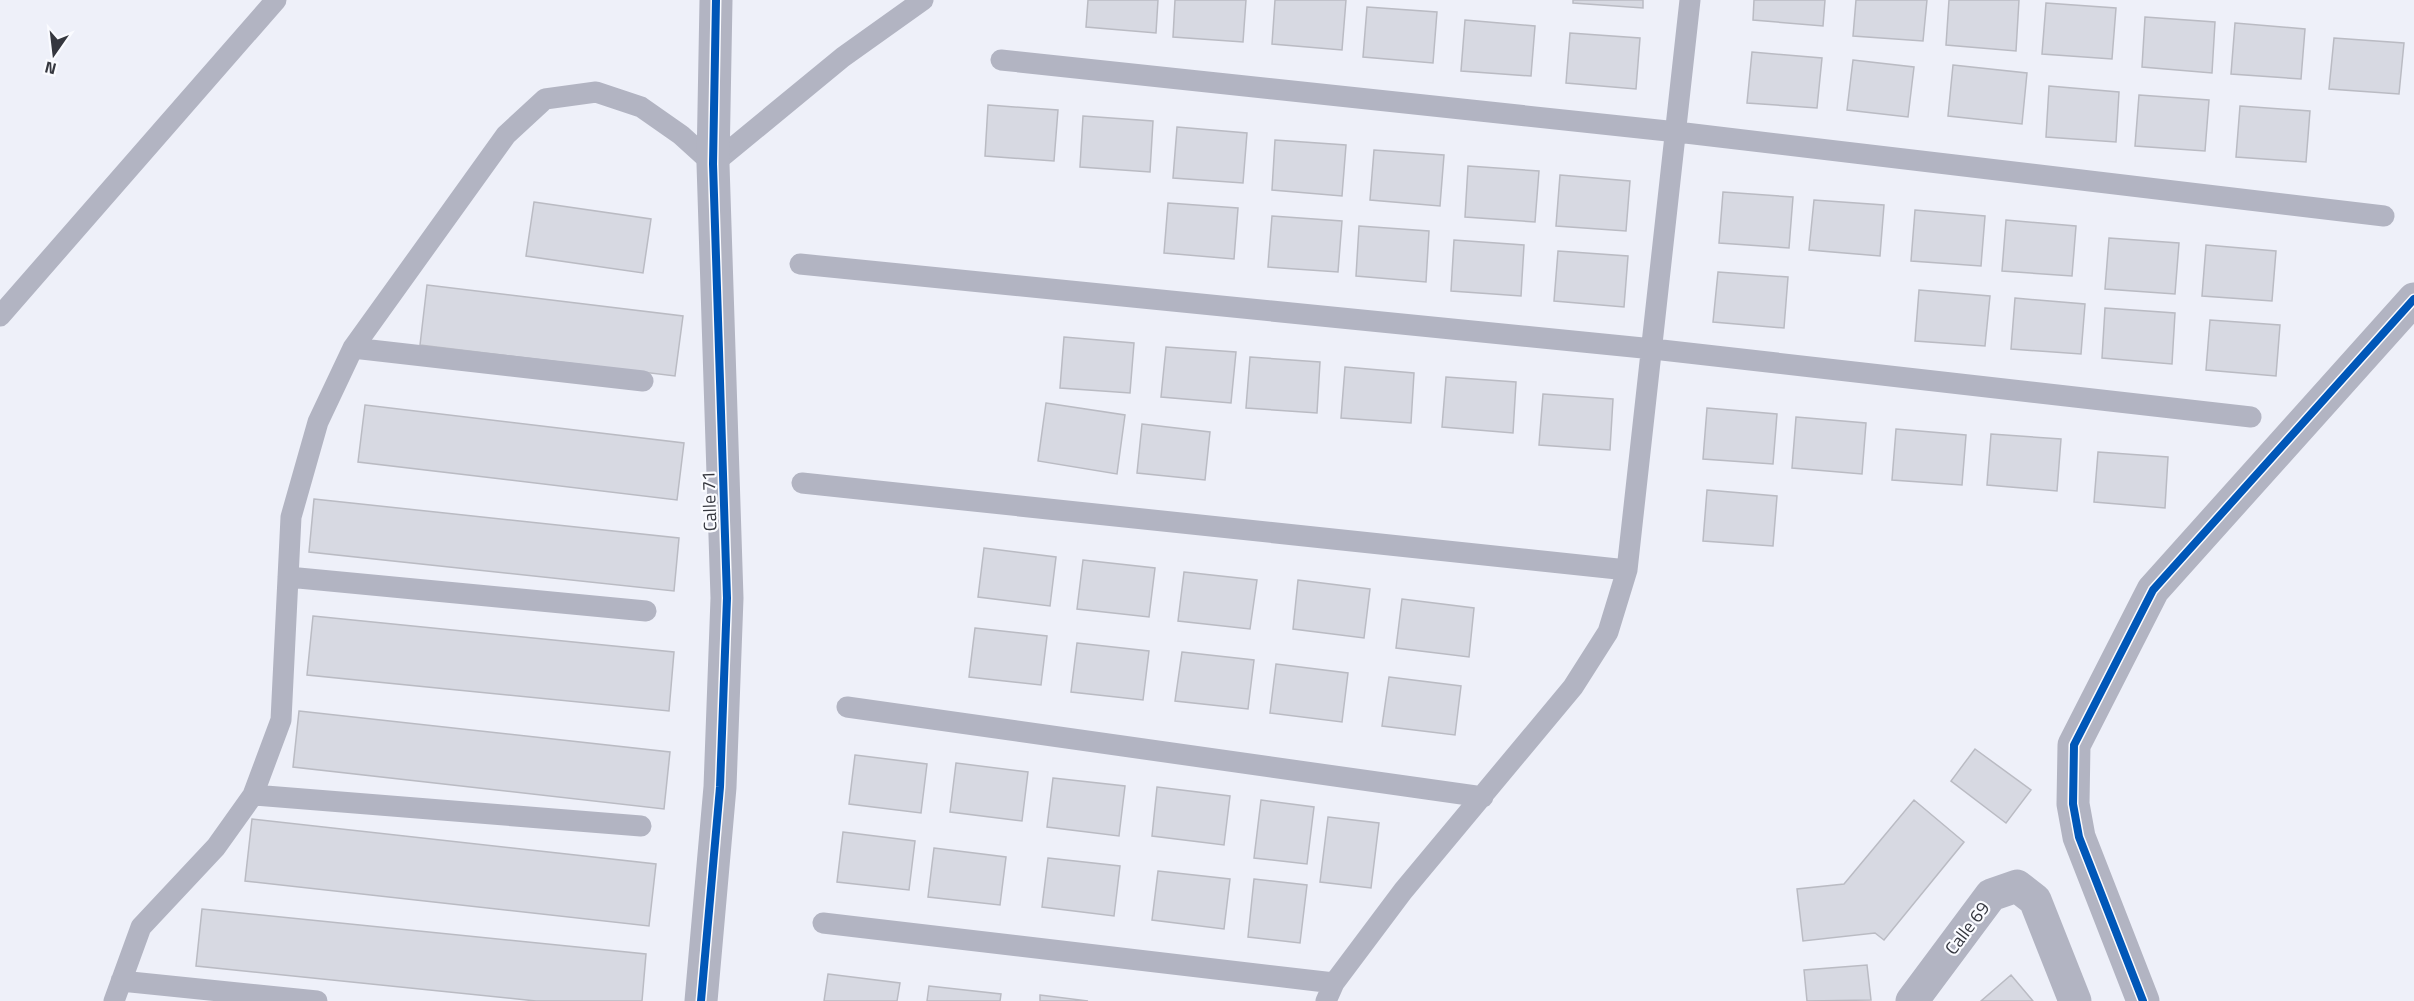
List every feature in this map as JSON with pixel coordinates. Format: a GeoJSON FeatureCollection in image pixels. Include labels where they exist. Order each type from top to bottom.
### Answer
{"type":"FeatureCollection","features":[{"type":"Feature","properties":{"kind":"street","name":"Calle 71"},"geometry":{"type":"LineString","coordinates":[[701,1001],[720,787],[727,598],[713,164],[716,0]]}},
{"type":"Feature","properties":{"kind":"street"},"geometry":{"type":"LineString","coordinates":[[2143,1001],[2079,837],[2073,804],[2074,745],[2153,590],[2414,299]]}},
{"type":"Feature","properties":{"kind":"street","name":"Calle 69"},"geometry":{"type":"LineString","coordinates":[[1912,1001],[1991,895],[2017,886],[2035,900],[2075,1001]]}},
{"type":"Feature","properties":{"kind":"lane"},"geometry":{"type":"LineString","coordinates":[[0,316],[276,0]]}},
{"type":"Feature","properties":{"kind":"lane"},"geometry":{"type":"LineString","coordinates":[[114,1001],[141,927],[216,847],[253,795],[281,720],[291,517],[315,432],[353,348],[506,135],[545,99],[596,92],[641,107],[681,135],[713,164],[843,57],[923,0]]}},
{"type":"Feature","properties":{"kind":"lane"},"geometry":{"type":"LineString","coordinates":[[823,923],[1330,992],[1403,891],[1573,687],[1608,632],[1627,570],[1690,0]]}},
{"type":"Feature","properties":{"kind":"lane"},"geometry":{"type":"LineString","coordinates":[[1001,60],[1677,132],[2384,216]]}},
{"type":"Feature","properties":{"kind":"lane"},"geometry":{"type":"LineString","coordinates":[[800,264],[1653,349],[2251,417]]}},
{"type":"Feature","properties":{"kind":"lane"},"geometry":{"type":"LineString","coordinates":[[353,348],[643,381]]}},
{"type":"Feature","properties":{"kind":"lane"},"geometry":{"type":"LineString","coordinates":[[802,483],[1627,570]]}},
{"type":"Feature","properties":{"kind":"lane"},"geometry":{"type":"LineString","coordinates":[[288,577],[646,611]]}},
{"type":"Feature","properties":{"kind":"lane"},"geometry":{"type":"LineString","coordinates":[[847,707],[1483,797]]}},
{"type":"Feature","properties":{"kind":"lane"},"geometry":{"type":"LineString","coordinates":[[253,795],[641,826]]}},
{"type":"Feature","properties":{"kind":"lane"},"geometry":{"type":"LineString","coordinates":[[121,981],[317,1001]]}},
{"type":"Feature","properties":{"kind":"building"},"geometry":{"type":"Polygon","coordinates":[[[1088,0],[1158,0],[1156,33],[1086,27],[1088,0]]]}},
{"type":"Feature","properties":{"kind":"building"},"geometry":{"type":"Polygon","coordinates":[[[1175,0],[1246,0],[1243,42],[1173,37],[1175,0]]]}},
{"type":"Feature","properties":{"kind":"building"},"geometry":{"type":"Polygon","coordinates":[[[1275,0],[1346,0],[1342,50],[1272,44],[1275,0]]]}},
{"type":"Feature","properties":{"kind":"building"},"geometry":{"type":"Polygon","coordinates":[[[1573,0],[1643,0],[1643,8],[1573,3],[1573,0]]]}},
{"type":"Feature","properties":{"kind":"building"},"geometry":{"type":"Polygon","coordinates":[[[1754,0],[1825,0],[1823,26],[1753,20],[1754,0]]]}},
{"type":"Feature","properties":{"kind":"building"},"geometry":{"type":"Polygon","coordinates":[[[1856,0],[1927,0],[1923,41],[1853,36],[1856,0]]]}},
{"type":"Feature","properties":{"kind":"building"},"geometry":{"type":"Polygon","coordinates":[[[1949,0],[2019,0],[2016,51],[1946,45],[1949,0]]]}},
{"type":"Feature","properties":{"kind":"building"},"geometry":{"type":"Polygon","coordinates":[[[2046,3],[2116,8],[2112,59],[2042,54],[2046,3]]]}},
{"type":"Feature","properties":{"kind":"building"},"geometry":{"type":"Polygon","coordinates":[[[1367,7],[1437,12],[1433,63],[1363,57],[1367,7]]]}},
{"type":"Feature","properties":{"kind":"building"},"geometry":{"type":"Polygon","coordinates":[[[2145,17],[2215,22],[2212,73],[2142,67],[2145,17]]]}},
{"type":"Feature","properties":{"kind":"building"},"geometry":{"type":"Polygon","coordinates":[[[1465,20],[1535,26],[1531,76],[1461,71],[1465,20]]]}},
{"type":"Feature","properties":{"kind":"building"},"geometry":{"type":"Polygon","coordinates":[[[2235,23],[2305,29],[2301,79],[2231,74],[2235,23]]]}},
{"type":"Feature","properties":{"kind":"building"},"geometry":{"type":"Polygon","coordinates":[[[1570,33],[1640,38],[1636,89],[1566,83],[1570,33]]]}},
{"type":"Feature","properties":{"kind":"building"},"geometry":{"type":"Polygon","coordinates":[[[2334,38],[2404,43],[2399,94],[2329,89],[2334,38]]]}},
{"type":"Feature","properties":{"kind":"building"},"geometry":{"type":"Polygon","coordinates":[[[1752,52],[1822,58],[1817,108],[1747,103],[1752,52]]]}},
{"type":"Feature","properties":{"kind":"building"},"geometry":{"type":"Polygon","coordinates":[[[1853,60],[1914,67],[1908,117],[1847,110],[1853,60]]]}},
{"type":"Feature","properties":{"kind":"building"},"geometry":{"type":"Polygon","coordinates":[[[1953,65],[2027,73],[2022,124],[1948,116],[1953,65]]]}},
{"type":"Feature","properties":{"kind":"building"},"geometry":{"type":"Polygon","coordinates":[[[2049,86],[2119,92],[2116,142],[2046,137],[2049,86]]]}},
{"type":"Feature","properties":{"kind":"building"},"geometry":{"type":"Polygon","coordinates":[[[2139,95],[2209,100],[2205,151],[2135,146],[2139,95]]]}},
{"type":"Feature","properties":{"kind":"building"},"geometry":{"type":"Polygon","coordinates":[[[988,105],[1058,110],[1054,161],[985,156],[988,105]]]}},
{"type":"Feature","properties":{"kind":"building"},"geometry":{"type":"Polygon","coordinates":[[[2240,106],[2310,111],[2306,162],[2236,157],[2240,106]]]}},
{"type":"Feature","properties":{"kind":"building"},"geometry":{"type":"Polygon","coordinates":[[[1083,116],[1153,121],[1150,172],[1080,167],[1083,116]]]}},
{"type":"Feature","properties":{"kind":"building"},"geometry":{"type":"Polygon","coordinates":[[[1177,127],[1247,133],[1243,183],[1173,178],[1177,127]]]}},
{"type":"Feature","properties":{"kind":"building"},"geometry":{"type":"Polygon","coordinates":[[[1275,140],[1346,145],[1342,196],[1272,190],[1275,140]]]}},
{"type":"Feature","properties":{"kind":"building"},"geometry":{"type":"Polygon","coordinates":[[[1374,150],[1444,155],[1440,206],[1370,200],[1374,150]]]}},
{"type":"Feature","properties":{"kind":"building"},"geometry":{"type":"Polygon","coordinates":[[[1468,166],[1539,171],[1535,222],[1465,217],[1468,166]]]}},
{"type":"Feature","properties":{"kind":"building"},"geometry":{"type":"Polygon","coordinates":[[[1560,175],[1630,181],[1626,231],[1556,226],[1560,175]]]}},
{"type":"Feature","properties":{"kind":"building"},"geometry":{"type":"Polygon","coordinates":[[[1723,192],[1793,197],[1789,248],[1719,243],[1723,192]]]}},
{"type":"Feature","properties":{"kind":"building"},"geometry":{"type":"Polygon","coordinates":[[[1814,200],[1884,205],[1880,256],[1809,250],[1814,200]]]}},
{"type":"Feature","properties":{"kind":"building"},"geometry":{"type":"Polygon","coordinates":[[[534,202],[651,219],[643,273],[526,256],[534,202]]]}},
{"type":"Feature","properties":{"kind":"building"},"geometry":{"type":"Polygon","coordinates":[[[1168,203],[1238,208],[1234,259],[1164,253],[1168,203]]]}},
{"type":"Feature","properties":{"kind":"building"},"geometry":{"type":"Polygon","coordinates":[[[1915,210],[1985,216],[1981,266],[1911,261],[1915,210]]]}},
{"type":"Feature","properties":{"kind":"building"},"geometry":{"type":"Polygon","coordinates":[[[1272,216],[1342,221],[1338,272],[1268,267],[1272,216]]]}},
{"type":"Feature","properties":{"kind":"building"},"geometry":{"type":"Polygon","coordinates":[[[2006,220],[2076,226],[2072,276],[2002,271],[2006,220]]]}},
{"type":"Feature","properties":{"kind":"building"},"geometry":{"type":"Polygon","coordinates":[[[1359,226],[1429,231],[1426,282],[1356,276],[1359,226]]]}},
{"type":"Feature","properties":{"kind":"building"},"geometry":{"type":"Polygon","coordinates":[[[2109,238],[2179,243],[2175,294],[2105,289],[2109,238]]]}},
{"type":"Feature","properties":{"kind":"building"},"geometry":{"type":"Polygon","coordinates":[[[1454,240],[1524,245],[1521,296],[1451,291],[1454,240]]]}},
{"type":"Feature","properties":{"kind":"building"},"geometry":{"type":"Polygon","coordinates":[[[2206,245],[2276,251],[2272,301],[2202,296],[2206,245]]]}},
{"type":"Feature","properties":{"kind":"building"},"geometry":{"type":"Polygon","coordinates":[[[1558,251],[1628,256],[1624,307],[1554,301],[1558,251]]]}},
{"type":"Feature","properties":{"kind":"building"},"geometry":{"type":"Polygon","coordinates":[[[1718,272],[1788,277],[1784,328],[1713,322],[1718,272]]]}},
{"type":"Feature","properties":{"kind":"building"},"geometry":{"type":"Polygon","coordinates":[[[427,285],[683,316],[675,376],[420,345],[427,285]]]}},
{"type":"Feature","properties":{"kind":"building"},"geometry":{"type":"Polygon","coordinates":[[[1919,290],[1990,296],[1985,346],[1915,341],[1919,290]]]}},
{"type":"Feature","properties":{"kind":"building"},"geometry":{"type":"Polygon","coordinates":[[[2015,298],[2085,304],[2081,354],[2011,349],[2015,298]]]}},
{"type":"Feature","properties":{"kind":"building"},"geometry":{"type":"Polygon","coordinates":[[[2105,308],[2175,313],[2172,364],[2102,358],[2105,308]]]}},
{"type":"Feature","properties":{"kind":"building"},"geometry":{"type":"Polygon","coordinates":[[[2210,320],[2280,325],[2276,376],[2206,370],[2210,320]]]}},
{"type":"Feature","properties":{"kind":"building"},"geometry":{"type":"Polygon","coordinates":[[[1064,337],[1134,343],[1130,393],[1060,388],[1064,337]]]}},
{"type":"Feature","properties":{"kind":"building"},"geometry":{"type":"Polygon","coordinates":[[[1166,347],[1236,352],[1231,403],[1161,397],[1166,347]]]}},
{"type":"Feature","properties":{"kind":"building"},"geometry":{"type":"Polygon","coordinates":[[[1250,357],[1320,362],[1317,413],[1246,408],[1250,357]]]}},
{"type":"Feature","properties":{"kind":"building"},"geometry":{"type":"Polygon","coordinates":[[[1345,367],[1414,373],[1411,423],[1341,418],[1345,367]]]}},
{"type":"Feature","properties":{"kind":"building"},"geometry":{"type":"Polygon","coordinates":[[[1446,377],[1516,382],[1513,433],[1442,427],[1446,377]]]}},
{"type":"Feature","properties":{"kind":"building"},"geometry":{"type":"Polygon","coordinates":[[[1543,394],[1613,399],[1610,450],[1539,445],[1543,394]]]}},
{"type":"Feature","properties":{"kind":"building"},"geometry":{"type":"Polygon","coordinates":[[[1046,403],[1125,415],[1117,474],[1038,461],[1046,403]]]}},
{"type":"Feature","properties":{"kind":"building"},"geometry":{"type":"Polygon","coordinates":[[[365,405],[684,443],[677,500],[358,462],[365,405]]]}},
{"type":"Feature","properties":{"kind":"building"},"geometry":{"type":"Polygon","coordinates":[[[1707,408],[1777,414],[1773,464],[1703,459],[1707,408]]]}},
{"type":"Feature","properties":{"kind":"building"},"geometry":{"type":"Polygon","coordinates":[[[1796,417],[1866,423],[1862,474],[1792,468],[1796,417]]]}},
{"type":"Feature","properties":{"kind":"building"},"geometry":{"type":"Polygon","coordinates":[[[1142,424],[1210,432],[1205,480],[1137,473],[1142,424]]]}},
{"type":"Feature","properties":{"kind":"building"},"geometry":{"type":"Polygon","coordinates":[[[1896,429],[1966,435],[1962,485],[1892,480],[1896,429]]]}},
{"type":"Feature","properties":{"kind":"building"},"geometry":{"type":"Polygon","coordinates":[[[1991,434],[2061,439],[2057,491],[1987,485],[1991,434]]]}},
{"type":"Feature","properties":{"kind":"building"},"geometry":{"type":"Polygon","coordinates":[[[2098,452],[2168,457],[2165,508],[2094,502],[2098,452]]]}},
{"type":"Feature","properties":{"kind":"building"},"geometry":{"type":"Polygon","coordinates":[[[1707,490],[1777,496],[1773,546],[1703,541],[1707,490]]]}},
{"type":"Feature","properties":{"kind":"building"},"geometry":{"type":"Polygon","coordinates":[[[314,499],[679,538],[674,591],[309,552],[314,499]]]}},
{"type":"Feature","properties":{"kind":"building"},"geometry":{"type":"Polygon","coordinates":[[[984,548],[1056,557],[1050,606],[978,597],[984,548]]]}},
{"type":"Feature","properties":{"kind":"building"},"geometry":{"type":"Polygon","coordinates":[[[1083,560],[1155,568],[1149,617],[1077,609],[1083,560]]]}},
{"type":"Feature","properties":{"kind":"building"},"geometry":{"type":"Polygon","coordinates":[[[1184,572],[1257,580],[1250,629],[1178,621],[1184,572]]]}},
{"type":"Feature","properties":{"kind":"building"},"geometry":{"type":"Polygon","coordinates":[[[1298,580],[1370,589],[1364,638],[1293,629],[1298,580]]]}},
{"type":"Feature","properties":{"kind":"building"},"geometry":{"type":"Polygon","coordinates":[[[1402,599],[1474,608],[1469,657],[1396,648],[1402,599]]]}},
{"type":"Feature","properties":{"kind":"building"},"geometry":{"type":"Polygon","coordinates":[[[313,616],[674,652],[669,711],[307,675],[313,616]]]}},
{"type":"Feature","properties":{"kind":"building"},"geometry":{"type":"Polygon","coordinates":[[[975,628],[1047,636],[1041,685],[969,677],[975,628]]]}},
{"type":"Feature","properties":{"kind":"building"},"geometry":{"type":"Polygon","coordinates":[[[1077,643],[1149,651],[1143,700],[1071,692],[1077,643]]]}},
{"type":"Feature","properties":{"kind":"building"},"geometry":{"type":"Polygon","coordinates":[[[1182,652],[1254,660],[1248,709],[1175,701],[1182,652]]]}},
{"type":"Feature","properties":{"kind":"building"},"geometry":{"type":"Polygon","coordinates":[[[1276,664],[1348,673],[1342,722],[1270,713],[1276,664]]]}},
{"type":"Feature","properties":{"kind":"building"},"geometry":{"type":"Polygon","coordinates":[[[1389,677],[1461,686],[1455,735],[1382,726],[1389,677]]]}},
{"type":"Feature","properties":{"kind":"building"},"geometry":{"type":"Polygon","coordinates":[[[299,711],[670,752],[664,809],[293,767],[299,711]]]}},
{"type":"Feature","properties":{"kind":"building"},"geometry":{"type":"Polygon","coordinates":[[[1975,749],[2031,790],[2006,823],[1951,781],[1975,749]]]}},
{"type":"Feature","properties":{"kind":"building"},"geometry":{"type":"Polygon","coordinates":[[[855,755],[927,764],[921,813],[849,804],[855,755]]]}},
{"type":"Feature","properties":{"kind":"building"},"geometry":{"type":"Polygon","coordinates":[[[956,763],[1028,772],[1022,821],[950,812],[956,763]]]}},
{"type":"Feature","properties":{"kind":"building"},"geometry":{"type":"Polygon","coordinates":[[[1053,778],[1125,786],[1119,836],[1047,827],[1053,778]]]}},
{"type":"Feature","properties":{"kind":"building"},"geometry":{"type":"Polygon","coordinates":[[[1157,787],[1230,796],[1224,845],[1152,836],[1157,787]]]}},
{"type":"Feature","properties":{"kind":"building"},"geometry":{"type":"Polygon","coordinates":[[[1261,800],[1314,807],[1307,864],[1254,858],[1261,800]]]}},
{"type":"Feature","properties":{"kind":"building"},"geometry":{"type":"Polygon","coordinates":[[[1914,800],[1964,842],[1884,940],[1875,933],[1803,941],[1797,889],[1844,884],[1914,800]]]}},
{"type":"Feature","properties":{"kind":"building"},"geometry":{"type":"Polygon","coordinates":[[[1328,817],[1379,823],[1371,888],[1320,882],[1328,817]]]}},
{"type":"Feature","properties":{"kind":"building"},"geometry":{"type":"Polygon","coordinates":[[[252,819],[656,864],[649,926],[245,881],[252,819]]]}},
{"type":"Feature","properties":{"kind":"building"},"geometry":{"type":"Polygon","coordinates":[[[843,832],[915,841],[909,890],[837,882],[843,832]]]}},
{"type":"Feature","properties":{"kind":"building"},"geometry":{"type":"Polygon","coordinates":[[[934,848],[1006,857],[1000,905],[928,897],[934,848]]]}},
{"type":"Feature","properties":{"kind":"building"},"geometry":{"type":"Polygon","coordinates":[[[1048,858],[1120,866],[1114,916],[1042,907],[1048,858]]]}},
{"type":"Feature","properties":{"kind":"building"},"geometry":{"type":"Polygon","coordinates":[[[1158,871],[1230,879],[1224,929],[1152,920],[1158,871]]]}},
{"type":"Feature","properties":{"kind":"building"},"geometry":{"type":"Polygon","coordinates":[[[1254,879],[1307,885],[1300,943],[1248,937],[1254,879]]]}},
{"type":"Feature","properties":{"kind":"building"},"geometry":{"type":"Polygon","coordinates":[[[202,909],[646,954],[642,1001],[536,1001],[196,966],[202,909]]]}},
{"type":"Feature","properties":{"kind":"building"},"geometry":{"type":"Polygon","coordinates":[[[1867,965],[1871,1000],[1807,1001],[1804,970],[1867,965]]]}},
{"type":"Feature","properties":{"kind":"building"},"geometry":{"type":"Polygon","coordinates":[[[828,974],[900,983],[897,1001],[824,1001],[828,974]]]}},
{"type":"Feature","properties":{"kind":"building"},"geometry":{"type":"Polygon","coordinates":[[[2011,975],[2033,1001],[1981,1001],[2011,975]]]}},
{"type":"Feature","properties":{"kind":"building"},"geometry":{"type":"Polygon","coordinates":[[[929,986],[1001,994],[1000,1001],[927,1001],[929,986]]]}},
{"type":"Feature","properties":{"kind":"building"},"geometry":{"type":"Polygon","coordinates":[[[1040,995],[1088,1001],[1040,1001],[1040,995]]]}},
{"type":"Feature","properties":{"kind":"cycle path"},"geometry":{"type":"LineString","coordinates":[[701,1001],[720,787],[727,598],[713,164],[716,0]]}},
{"type":"Feature","properties":{"kind":"cycle path"},"geometry":{"type":"LineString","coordinates":[[2143,1001],[2079,837],[2073,804],[2074,745],[2153,590],[2414,299]]}}]}
